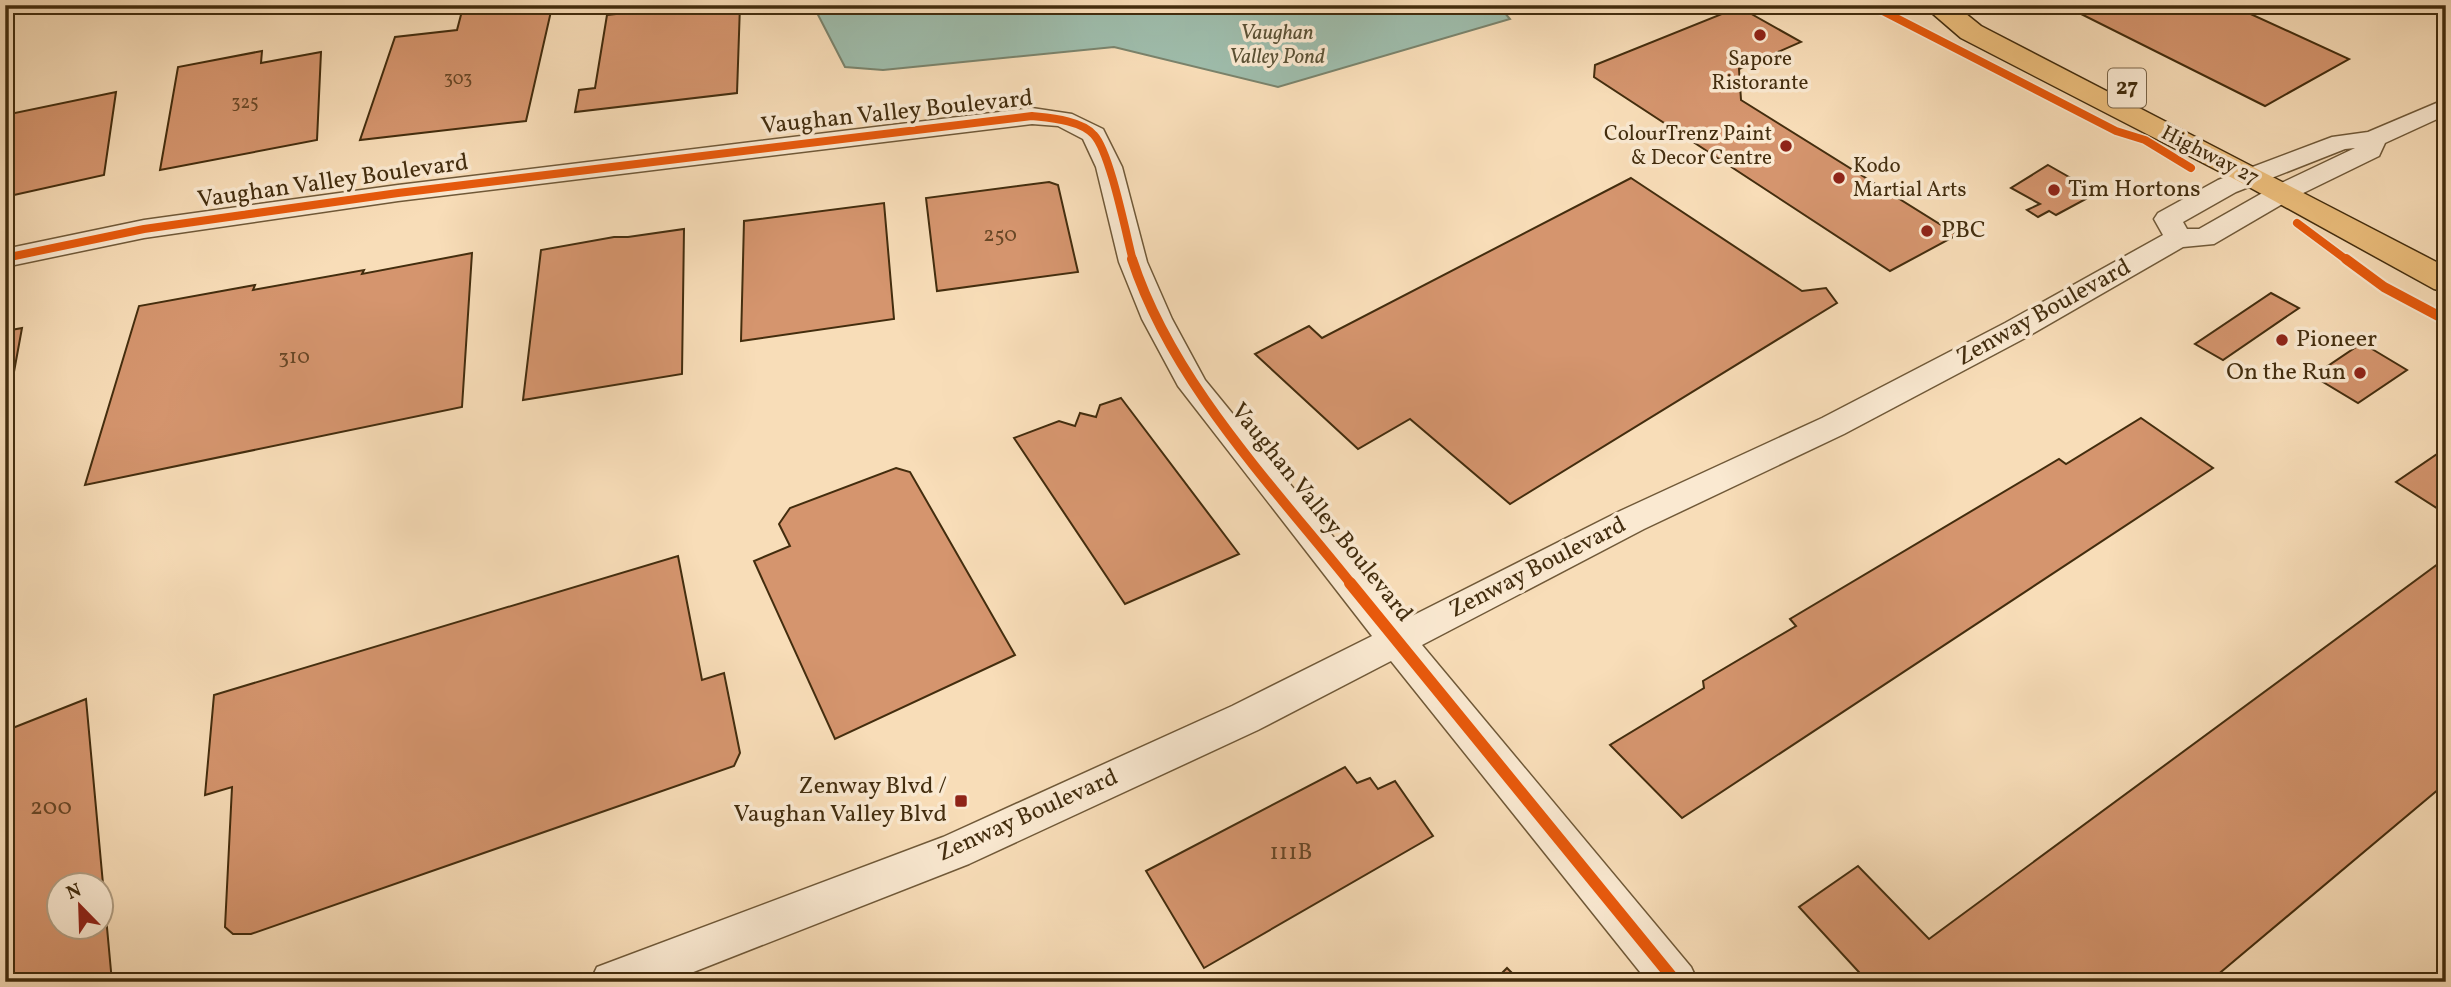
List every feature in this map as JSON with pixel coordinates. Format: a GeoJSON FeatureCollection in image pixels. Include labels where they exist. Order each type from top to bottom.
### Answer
{"type":"FeatureCollection","features":[{"type":"Feature","properties":{"kind":"main road","name":"Highway 27"},"geometry":{"type":"LineString","coordinates":[[1940,6],[1971,32],[2280,179],[2446,253]]}},
{"type":"Feature","properties":{"kind":"main road","name":"Highway 27"},"geometry":{"type":"LineString","coordinates":[[2280,179],[2446,281]]}},
{"type":"Feature","properties":{"kind":"street","name":"Zenway Boulevard"},"geometry":{"type":"LineString","coordinates":[[612,982],[955,850],[1245,718],[1632,520],[1833,426],[2017,330],[2179,238],[2204,238],[2280,179],[2370,152],[2373,139],[2446,106]]}},
{"type":"Feature","properties":{"kind":"street","name":"Vaughan Valley Boulevard"},"geometry":{"type":"LineString","coordinates":[[5,258],[144,229],[398,193],[1032,116],[1063,119],[1094,134],[1109,167],[1133,262],[1157,319],[1193,386],[1396,640],[1676,982]]}},
{"type":"Feature","properties":{"kind":"water","name":"Vaughan Valley Pond"},"geometry":{"type":"Polygon","coordinates":[[[1498,5],[1510,19],[1278,87],[1114,47],[883,70],[845,67],[814,7],[1498,5]]]}},
{"type":"Feature","properties":{"kind":"building"},"geometry":{"type":"Polygon","coordinates":[[[520,5],[552,7],[526,121],[360,140],[395,37],[457,30],[462,11],[520,5]]]}},
{"type":"Feature","properties":{"kind":"building"},"geometry":{"type":"Polygon","coordinates":[[[697,5],[740,5],[737,93],[575,112],[579,90],[595,88],[607,15],[697,5]]]}},
{"type":"Feature","properties":{"kind":"building"},"geometry":{"type":"Polygon","coordinates":[[[2092,5],[2129,5],[2134,8],[2140,5],[2231,5],[2349,59],[2265,106],[2077,12],[2092,5]]]}},
{"type":"Feature","properties":{"kind":"building"},"geometry":{"type":"Polygon","coordinates":[[[1739,7],[1801,42],[1739,69],[1741,100],[1957,235],[1890,271],[1594,77],[1595,65],[1739,7]]]}},
{"type":"Feature","properties":{"kind":"building"},"geometry":{"type":"Polygon","coordinates":[[[262,51],[261,63],[321,52],[317,140],[160,170],[178,67],[262,51]]]}},
{"type":"Feature","properties":{"kind":"building"},"geometry":{"type":"Polygon","coordinates":[[[116,92],[104,175],[5,197],[5,115],[116,92]]]}},
{"type":"Feature","properties":{"kind":"building","name":"Tim Hortons"},"geometry":{"type":"Polygon","coordinates":[[[2048,165],[2097,193],[2056,215],[2049,211],[2038,217],[2027,210],[2040,204],[2011,188],[2048,165]]]}},
{"type":"Feature","properties":{"kind":"building"},"geometry":{"type":"Polygon","coordinates":[[[1631,178],[1802,291],[1826,288],[1837,303],[1510,504],[1410,419],[1358,449],[1255,354],[1309,326],[1322,338],[1631,178]]]}},
{"type":"Feature","properties":{"kind":"building"},"geometry":{"type":"Polygon","coordinates":[[[1049,182],[1058,185],[1078,272],[937,291],[926,198],[1049,182]]]}},
{"type":"Feature","properties":{"kind":"building"},"geometry":{"type":"Polygon","coordinates":[[[884,203],[894,319],[741,341],[744,221],[884,203]]]}},
{"type":"Feature","properties":{"kind":"building"},"geometry":{"type":"Polygon","coordinates":[[[684,229],[682,374],[523,400],[541,250],[614,237],[684,229]]]}},
{"type":"Feature","properties":{"kind":"building"},"geometry":{"type":"Polygon","coordinates":[[[472,253],[462,407],[85,485],[139,306],[255,285],[253,290],[364,270],[362,274],[472,253]]]}},
{"type":"Feature","properties":{"kind":"building"},"geometry":{"type":"Polygon","coordinates":[[[2271,293],[2299,308],[2223,360],[2195,344],[2271,293]]]}},
{"type":"Feature","properties":{"kind":"building"},"geometry":{"type":"Polygon","coordinates":[[[22,328],[5,421],[5,329],[22,328]]]}},
{"type":"Feature","properties":{"kind":"building","name":"On the Run"},"geometry":{"type":"Polygon","coordinates":[[[2362,343],[2407,370],[2358,403],[2313,376],[2362,343]]]}},
{"type":"Feature","properties":{"kind":"building"},"geometry":{"type":"Polygon","coordinates":[[[1121,398],[1239,554],[1125,604],[1014,438],[1059,421],[1075,426],[1080,413],[1096,417],[1100,405],[1121,398]]]}},
{"type":"Feature","properties":{"kind":"building"},"geometry":{"type":"Polygon","coordinates":[[[2141,418],[2213,468],[1682,818],[1610,745],[1704,688],[1703,681],[1796,626],[1790,619],[2059,459],[2066,464],[2141,418]]]}},
{"type":"Feature","properties":{"kind":"building"},"geometry":{"type":"Polygon","coordinates":[[[2446,448],[2446,514],[2396,482],[2446,448]]]}},
{"type":"Feature","properties":{"kind":"building"},"geometry":{"type":"Polygon","coordinates":[[[896,468],[910,472],[1015,655],[835,739],[754,561],[790,546],[779,524],[790,508],[896,468]]]}},
{"type":"Feature","properties":{"kind":"building"},"geometry":{"type":"Polygon","coordinates":[[[678,556],[702,680],[724,673],[740,753],[734,766],[251,934],[233,934],[225,927],[232,787],[205,795],[214,695],[678,556]]]}},
{"type":"Feature","properties":{"kind":"building"},"geometry":{"type":"Polygon","coordinates":[[[2446,558],[2446,783],[2209,982],[1868,982],[1799,907],[1858,866],[1929,939],[2446,558]]]}},
{"type":"Feature","properties":{"kind":"building"},"geometry":{"type":"Polygon","coordinates":[[[86,699],[102,872],[46,872],[46,942],[108,942],[112,982],[5,982],[5,731],[86,699]]]}},
{"type":"Feature","properties":{"kind":"building"},"geometry":{"type":"Polygon","coordinates":[[[1345,767],[1357,783],[1370,778],[1378,789],[1395,781],[1433,836],[1204,968],[1146,871],[1345,767]]]}},
{"type":"Feature","properties":{"kind":"building"},"geometry":{"type":"Polygon","coordinates":[[[1507,968],[1521,982],[1493,982],[1507,968]]]}},
{"type":"Feature","properties":{"kind":"waterway"},"geometry":{"type":"LineString","coordinates":[[5,12],[68,5]]}},
{"type":"Feature","properties":{"kind":"cycle path"},"geometry":{"type":"LineString","coordinates":[[1871,5],[2116,131],[2145,140],[2191,168]]}},
{"type":"Feature","properties":{"kind":"cycle path"},"geometry":{"type":"LineString","coordinates":[[5,258],[144,229],[398,193],[1032,116],[1063,119],[1094,134],[1109,167],[1133,262],[1157,319],[1193,386],[1676,982]]}},
{"type":"Feature","properties":{"kind":"cycle path"},"geometry":{"type":"LineString","coordinates":[[2297,223],[2384,287],[2446,320]]}},
{"type":"Feature","properties":{"kind":"place","name":"Sapore Ristorante"},"geometry":{"type":"Point","coordinates":[1760,35]}},
{"type":"Feature","properties":{"kind":"place","name":"ColourTrenz Paint & Decor Centre"},"geometry":{"type":"Point","coordinates":[1786,146]}},
{"type":"Feature","properties":{"kind":"place","name":"Kodo Martial Arts"},"geometry":{"type":"Point","coordinates":[1839,178]}},
{"type":"Feature","properties":{"kind":"place","name":"Tim Hortons"},"geometry":{"type":"Point","coordinates":[2054,190]}},
{"type":"Feature","properties":{"kind":"place","name":"PBC"},"geometry":{"type":"Point","coordinates":[1927,231]}},
{"type":"Feature","properties":{"kind":"place","name":"Pioneer"},"geometry":{"type":"Point","coordinates":[2282,340]}},
{"type":"Feature","properties":{"kind":"place","name":"On the Run"},"geometry":{"type":"Point","coordinates":[2360,373]}},
{"type":"Feature","properties":{"kind":"place","name":"Zenway Blvd / Vaughan Valley Blvd"},"geometry":{"type":"Point","coordinates":[961,801]}}]}
